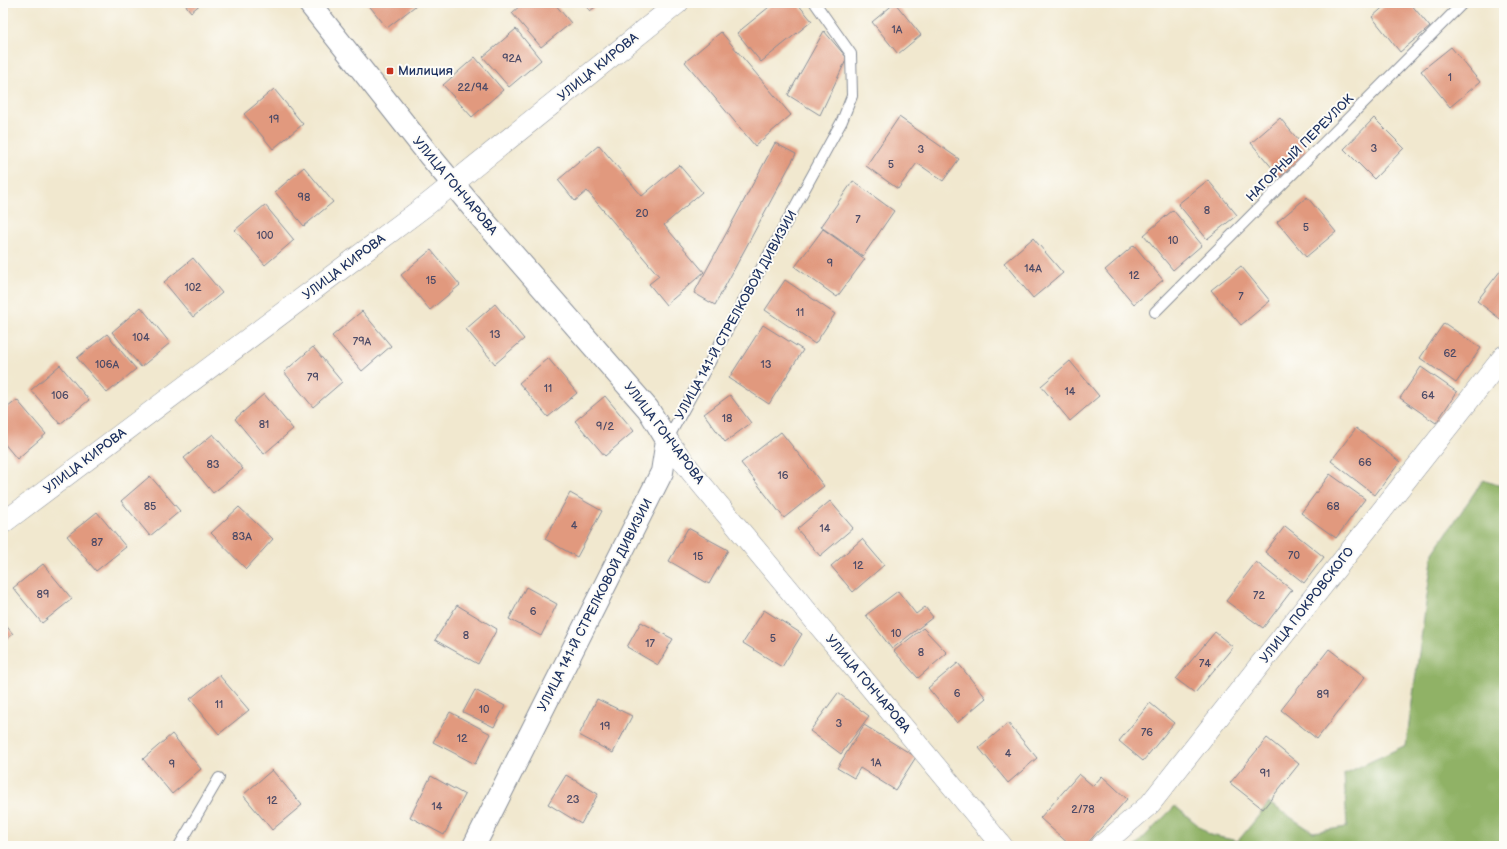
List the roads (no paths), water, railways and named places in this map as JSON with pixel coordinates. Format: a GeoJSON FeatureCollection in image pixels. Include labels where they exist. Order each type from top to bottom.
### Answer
{"type":"FeatureCollection","features":[{"type":"Feature","properties":{"kind":"main road","name":"УЛИЦА ГОНЧАРОВА"},"geometry":{"type":"LineString","coordinates":[[309,3],[429,156],[648,409],[667,440]]}},
{"type":"Feature","properties":{"kind":"main road","name":"УЛИЦА 141-Й СТРЕЛКОВОЙ ДИВИЗИИ"},"geometry":{"type":"LineString","coordinates":[[474,846],[662,472],[667,440]]}},
{"type":"Feature","properties":{"kind":"street","name":"УЛИЦА КИРОВА"},"geometry":{"type":"LineString","coordinates":[[3,522],[422,208],[678,3]]}},
{"type":"Feature","properties":{"kind":"street","name":"УЛИЦА ПОКРОВСКОГО"},"geometry":{"type":"LineString","coordinates":[[1101,846],[1150,804],[1504,356]]}},
{"type":"Feature","properties":{"kind":"street","name":"УЛИЦА ГОНЧАРОВА"},"geometry":{"type":"LineString","coordinates":[[667,440],[693,474],[1002,846]]}},
{"type":"Feature","properties":{"kind":"lane","name":"УЛИЦА 141-Й СТРЕЛКОВОЙ ДИВИЗИИ"},"geometry":{"type":"LineString","coordinates":[[667,440],[842,121],[852,96],[851,54],[815,3]]}},
{"type":"Feature","properties":{"kind":"lane","name":"НАГОРНЫЙ ПЕРЕУЛОК"},"geometry":{"type":"LineString","coordinates":[[1155,312],[1463,3]]}},
{"type":"Feature","properties":{"kind":"lane"},"geometry":{"type":"LineString","coordinates":[[179,846],[219,778]]}},
{"type":"Feature","properties":{"kind":"place","name":"Милиция"},"geometry":{"type":"Point","coordinates":[390,71]}}]}
